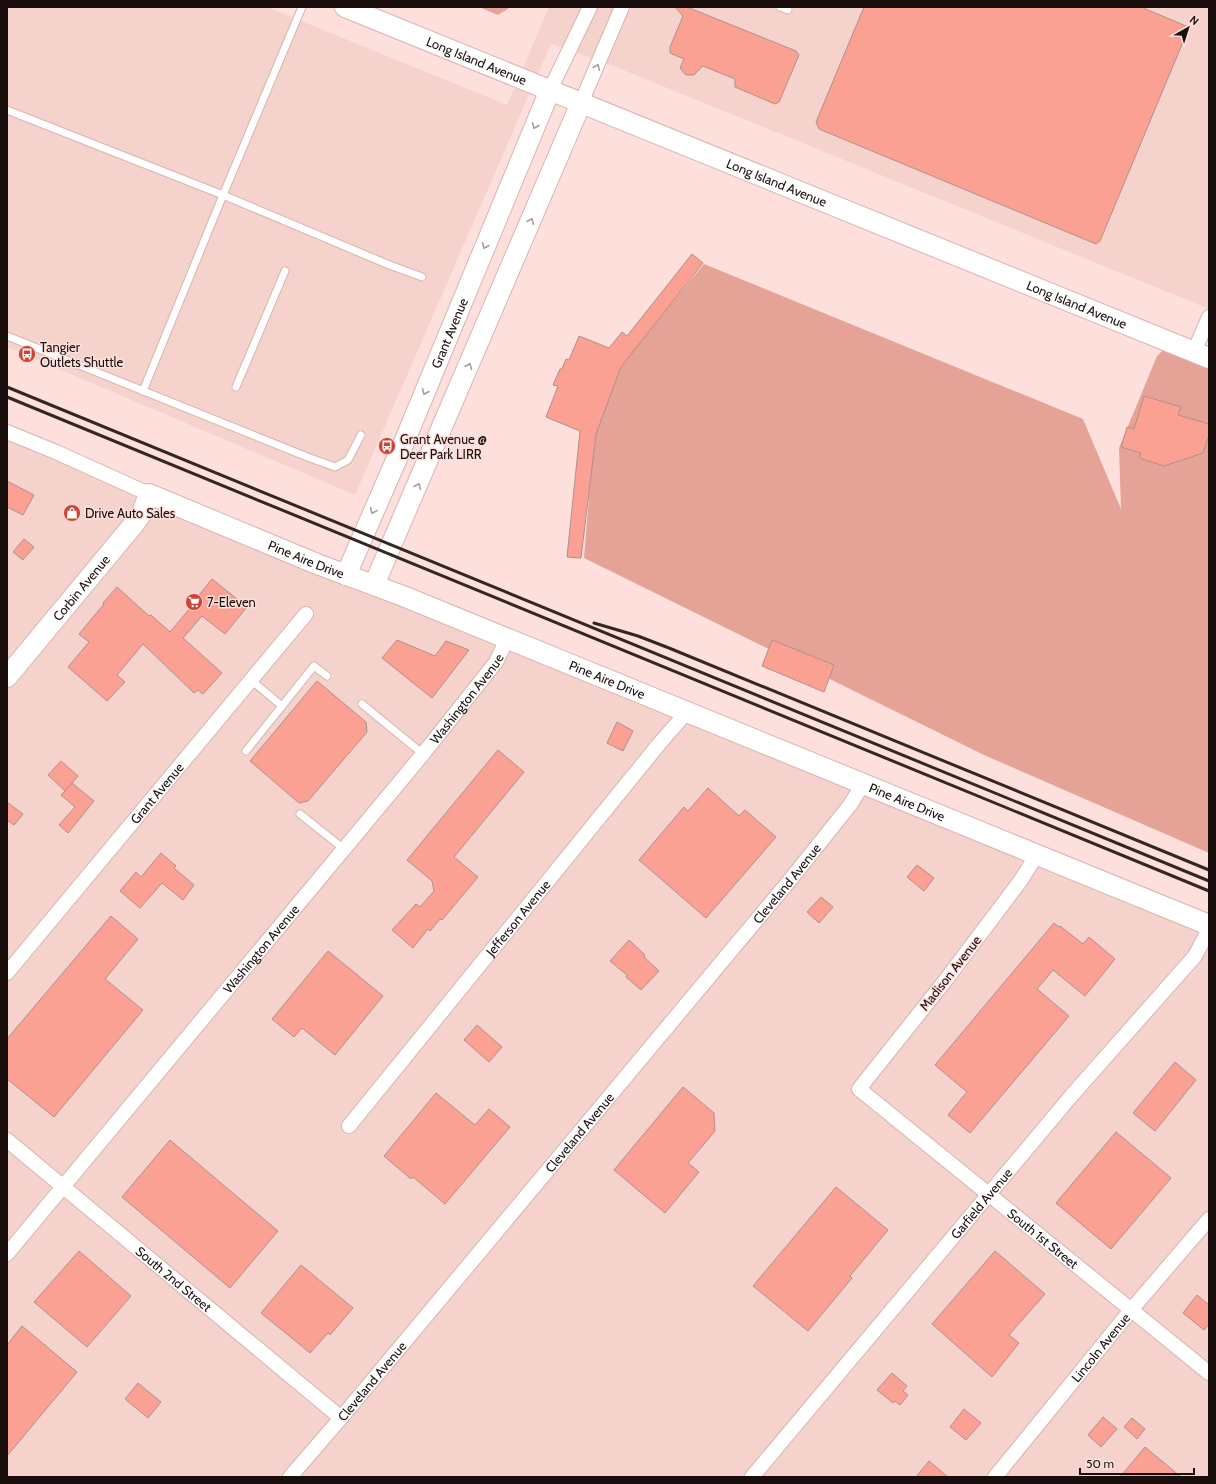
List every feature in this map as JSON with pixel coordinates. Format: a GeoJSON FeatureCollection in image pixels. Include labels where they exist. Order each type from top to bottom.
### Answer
{"type":"FeatureCollection","features":[{"type":"Feature","properties":{"kind":"street","name":"Long Island Avenue"},"geometry":{"type":"LineString","coordinates":[[345,7],[1202,355]]}},
{"type":"Feature","properties":{"kind":"street"},"geometry":{"type":"LineString","coordinates":[[550,90],[590,7]]}},
{"type":"Feature","properties":{"kind":"street"},"geometry":{"type":"LineString","coordinates":[[374,586],[622,7]]}},
{"type":"Feature","properties":{"kind":"street","name":"Grant Avenue"},"geometry":{"type":"LineString","coordinates":[[346,575],[405,440],[550,90]]}},
{"type":"Feature","properties":{"kind":"street"},"geometry":{"type":"LineString","coordinates":[[1202,355],[1209,317]]}},
{"type":"Feature","properties":{"kind":"street","name":"Pine Aire Drive"},"geometry":{"type":"LineString","coordinates":[[7,432],[56,452],[149,494],[346,575],[688,712],[1209,925]]}},
{"type":"Feature","properties":{"kind":"street","name":"Corbin Avenue"},"geometry":{"type":"LineString","coordinates":[[7,677],[134,524],[142,513],[149,494]]}},
{"type":"Feature","properties":{"kind":"street","name":"Grant Avenue"},"geometry":{"type":"LineString","coordinates":[[7,973],[306,614]]}},
{"type":"Feature","properties":{"kind":"street","name":"Washington Avenue"},"geometry":{"type":"LineString","coordinates":[[7,1254],[423,754],[496,662],[507,639]]}},
{"type":"Feature","properties":{"kind":"street","name":"Jefferson Avenue"},"geometry":{"type":"LineString","coordinates":[[349,1126],[645,762],[688,712]]}},
{"type":"Feature","properties":{"kind":"street","name":"Cleveland Avenue"},"geometry":{"type":"LineString","coordinates":[[290,1477],[341,1418],[795,874],[850,805],[863,784]]}},
{"type":"Feature","properties":{"kind":"street","name":"Madison Avenue"},"geometry":{"type":"LineString","coordinates":[[859,1089],[1016,887],[1031,864],[1035,853]]}},
{"type":"Feature","properties":{"kind":"street","name":"Garfield Avenue"},"geometry":{"type":"LineString","coordinates":[[752,1477],[990,1195],[1072,1095],[1195,956],[1209,929]]}},
{"type":"Feature","properties":{"kind":"street","name":"South 1st Street"},"geometry":{"type":"LineString","coordinates":[[859,1089],[1209,1373]]}},
{"type":"Feature","properties":{"kind":"street","name":"South 2nd Street"},"geometry":{"type":"LineString","coordinates":[[7,1140],[341,1418]]}},
{"type":"Feature","properties":{"kind":"street","name":"Lincoln Avenue"},"geometry":{"type":"LineString","coordinates":[[995,1477],[1131,1310],[1209,1219]]}},
{"type":"Feature","properties":{"kind":"lane"},"geometry":{"type":"LineString","coordinates":[[143,391],[302,7]]}},
{"type":"Feature","properties":{"kind":"lane"},"geometry":{"type":"LineString","coordinates":[[780,7],[788,10]]}},
{"type":"Feature","properties":{"kind":"lane"},"geometry":{"type":"LineString","coordinates":[[7,110],[223,195],[387,264],[422,277]]}},
{"type":"Feature","properties":{"kind":"lane"},"geometry":{"type":"LineString","coordinates":[[236,387],[285,271]]}},
{"type":"Feature","properties":{"kind":"lane"},"geometry":{"type":"LineString","coordinates":[[7,336],[335,467],[348,460],[361,435]]}},
{"type":"Feature","properties":{"kind":"lane"},"geometry":{"type":"LineString","coordinates":[[246,751],[314,666],[327,676]]}},
{"type":"Feature","properties":{"kind":"lane"},"geometry":{"type":"LineString","coordinates":[[252,680],[282,706]]}},
{"type":"Feature","properties":{"kind":"lane"},"geometry":{"type":"LineString","coordinates":[[362,704],[423,754]]}},
{"type":"Feature","properties":{"kind":"lane"},"geometry":{"type":"LineString","coordinates":[[300,814],[344,849]]}},
{"type":"Feature","properties":{"kind":"shaded area"},"geometry":{"type":"Polygon","coordinates":[[[7,7],[267,7],[507,105],[549,7],[1209,7],[1209,309],[611,65],[551,44],[355,495],[7,347],[7,7]]]}},
{"type":"Feature","properties":{"kind":"shaded area"},"geometry":{"type":"Polygon","coordinates":[[[479,7],[511,7],[498,15],[479,7]]]}},
{"type":"Feature","properties":{"kind":"shaded area"},"geometry":{"type":"Polygon","coordinates":[[[704,264],[1083,419],[1121,509],[1119,448],[1157,356],[1163,350],[1170,350],[1209,365],[1209,853],[984,755],[584,558],[595,424],[621,364],[704,264]]]}},
{"type":"Feature","properties":{"kind":"shaded area"},"geometry":{"type":"Polygon","coordinates":[[[7,432],[1209,925],[1209,1477],[7,1477],[7,432]]]}},
{"type":"Feature","properties":{"kind":"building"},"geometry":{"type":"Polygon","coordinates":[[[675,7],[687,7],[796,51],[799,55],[779,102],[775,104],[735,87],[735,79],[703,66],[694,75],[685,74],[680,68],[684,59],[670,53],[670,47],[683,16],[675,7]]]}},
{"type":"Feature","properties":{"kind":"building"},"geometry":{"type":"Polygon","coordinates":[[[864,7],[1141,7],[1186,26],[1188,30],[1100,241],[1096,244],[819,129],[816,122],[864,7]]]}},
{"type":"Feature","properties":{"kind":"building"},"geometry":{"type":"Polygon","coordinates":[[[692,254],[703,263],[621,367],[596,434],[581,558],[567,557],[580,431],[546,417],[558,386],[553,385],[566,359],[569,360],[579,336],[609,348],[622,332],[627,336],[692,254]]]}},
{"type":"Feature","properties":{"kind":"building"},"geometry":{"type":"Polygon","coordinates":[[[1144,396],[1181,407],[1178,415],[1209,424],[1209,435],[1203,453],[1164,466],[1139,458],[1141,453],[1121,447],[1127,427],[1134,429],[1144,396]]]}},
{"type":"Feature","properties":{"kind":"building"},"geometry":{"type":"Polygon","coordinates":[[[7,481],[34,495],[23,515],[7,507],[7,481]]]}},
{"type":"Feature","properties":{"kind":"building"},"geometry":{"type":"Polygon","coordinates":[[[24,539],[34,547],[23,560],[13,552],[24,539]]]}},
{"type":"Feature","properties":{"kind":"building"},"geometry":{"type":"Polygon","coordinates":[[[212,579],[247,607],[225,634],[202,616],[183,638],[222,673],[203,694],[198,690],[194,693],[143,644],[117,675],[125,682],[107,701],[68,667],[89,642],[79,634],[117,587],[149,616],[151,615],[170,632],[212,579]]]}},
{"type":"Feature","properties":{"kind":"building"},"geometry":{"type":"Polygon","coordinates":[[[397,640],[435,656],[446,641],[469,650],[432,698],[382,658],[397,640]]]}},
{"type":"Feature","properties":{"kind":"building"},"geometry":{"type":"Polygon","coordinates":[[[772,640],[834,665],[824,692],[762,666],[772,640]]]}},
{"type":"Feature","properties":{"kind":"building"},"geometry":{"type":"Polygon","coordinates":[[[317,681],[366,722],[367,732],[308,801],[299,803],[250,761],[317,681]]]}},
{"type":"Feature","properties":{"kind":"building"},"geometry":{"type":"Polygon","coordinates":[[[617,722],[633,731],[623,751],[607,743],[617,722]]]}},
{"type":"Feature","properties":{"kind":"building"},"geometry":{"type":"Polygon","coordinates":[[[498,750],[524,772],[454,857],[478,877],[442,920],[440,919],[430,931],[428,929],[413,948],[392,930],[416,904],[420,907],[434,891],[432,881],[407,860],[498,750]]]}},
{"type":"Feature","properties":{"kind":"building"},"geometry":{"type":"Polygon","coordinates":[[[61,761],[78,776],[65,791],[48,775],[61,761]]]}},
{"type":"Feature","properties":{"kind":"building"},"geometry":{"type":"Polygon","coordinates":[[[72,783],[94,801],[68,833],[59,825],[75,807],[61,795],[72,783]]]}},
{"type":"Feature","properties":{"kind":"building"},"geometry":{"type":"Polygon","coordinates":[[[708,788],[739,816],[745,810],[776,837],[706,918],[639,860],[684,807],[688,811],[708,788]]]}},
{"type":"Feature","properties":{"kind":"building"},"geometry":{"type":"Polygon","coordinates":[[[7,802],[23,814],[14,825],[7,820],[7,802]]]}},
{"type":"Feature","properties":{"kind":"building"},"geometry":{"type":"Polygon","coordinates":[[[161,853],[176,866],[174,868],[194,885],[183,900],[162,883],[140,908],[120,891],[136,872],[141,877],[161,853]]]}},
{"type":"Feature","properties":{"kind":"building"},"geometry":{"type":"Polygon","coordinates":[[[917,865],[934,878],[924,891],[907,877],[917,865]]]}},
{"type":"Feature","properties":{"kind":"building"},"geometry":{"type":"Polygon","coordinates":[[[821,897],[833,907],[819,923],[807,912],[821,897]]]}},
{"type":"Feature","properties":{"kind":"building"},"geometry":{"type":"Polygon","coordinates":[[[111,916],[138,939],[105,979],[143,1010],[54,1117],[7,1079],[7,1039],[111,916]]]}},
{"type":"Feature","properties":{"kind":"building"},"geometry":{"type":"Polygon","coordinates":[[[1054,923],[1083,944],[1089,937],[1115,959],[1085,996],[1053,970],[1037,989],[1069,1016],[970,1133],[948,1115],[967,1092],[935,1065],[1054,923]]]}},
{"type":"Feature","properties":{"kind":"building"},"geometry":{"type":"Polygon","coordinates":[[[629,940],[659,971],[641,990],[626,977],[627,975],[610,961],[629,940]]]}},
{"type":"Feature","properties":{"kind":"building"},"geometry":{"type":"Polygon","coordinates":[[[328,951],[383,996],[335,1055],[302,1028],[294,1037],[272,1019],[328,951]]]}},
{"type":"Feature","properties":{"kind":"building"},"geometry":{"type":"Polygon","coordinates":[[[477,1025],[502,1047],[489,1062],[464,1040],[477,1025]]]}},
{"type":"Feature","properties":{"kind":"building"},"geometry":{"type":"Polygon","coordinates":[[[1175,1062],[1196,1080],[1155,1131],[1133,1113],[1175,1062]]]}},
{"type":"Feature","properties":{"kind":"building"},"geometry":{"type":"Polygon","coordinates":[[[683,1087],[714,1113],[715,1131],[688,1163],[699,1172],[665,1213],[614,1170],[683,1087]]]}},
{"type":"Feature","properties":{"kind":"building"},"geometry":{"type":"Polygon","coordinates":[[[436,1093],[475,1125],[489,1109],[510,1127],[445,1204],[413,1177],[411,1179],[384,1156],[436,1093]]]}},
{"type":"Feature","properties":{"kind":"building"},"geometry":{"type":"Polygon","coordinates":[[[1116,1132],[1171,1178],[1111,1249],[1056,1203],[1116,1132]]]}},
{"type":"Feature","properties":{"kind":"building"},"geometry":{"type":"Polygon","coordinates":[[[170,1140],[278,1231],[230,1288],[122,1197],[170,1140]]]}},
{"type":"Feature","properties":{"kind":"building"},"geometry":{"type":"Polygon","coordinates":[[[836,1187],[888,1230],[850,1276],[852,1278],[808,1331],[753,1286],[836,1187]]]}},
{"type":"Feature","properties":{"kind":"building"},"geometry":{"type":"Polygon","coordinates":[[[79,1251],[131,1296],[87,1347],[34,1302],[79,1251]]]}},
{"type":"Feature","properties":{"kind":"building"},"geometry":{"type":"Polygon","coordinates":[[[995,1251],[1045,1294],[1009,1335],[1019,1343],[992,1377],[932,1324],[995,1251]]]}},
{"type":"Feature","properties":{"kind":"building"},"geometry":{"type":"Polygon","coordinates":[[[301,1265],[353,1308],[330,1335],[328,1333],[310,1353],[261,1313],[301,1265]]]}},
{"type":"Feature","properties":{"kind":"building"},"geometry":{"type":"Polygon","coordinates":[[[1197,1295],[1209,1305],[1209,1324],[1204,1330],[1183,1313],[1197,1295]]]}},
{"type":"Feature","properties":{"kind":"building"},"geometry":{"type":"Polygon","coordinates":[[[22,1326],[77,1372],[7,1456],[7,1345],[22,1326]]]}},
{"type":"Feature","properties":{"kind":"building"},"geometry":{"type":"Polygon","coordinates":[[[892,1373],[907,1386],[903,1391],[908,1395],[900,1405],[895,1401],[893,1403],[877,1390],[892,1373]]]}},
{"type":"Feature","properties":{"kind":"building"},"geometry":{"type":"Polygon","coordinates":[[[138,1383],[161,1402],[148,1418],[125,1399],[138,1383]]]}},
{"type":"Feature","properties":{"kind":"building"},"geometry":{"type":"Polygon","coordinates":[[[964,1409],[981,1423],[966,1440],[950,1427],[964,1409]]]}},
{"type":"Feature","properties":{"kind":"building"},"geometry":{"type":"Polygon","coordinates":[[[1103,1417],[1117,1429],[1101,1447],[1088,1435],[1103,1417]]]}},
{"type":"Feature","properties":{"kind":"building"},"geometry":{"type":"Polygon","coordinates":[[[1132,1418],[1145,1429],[1137,1439],[1124,1427],[1132,1418]]]}},
{"type":"Feature","properties":{"kind":"building"},"geometry":{"type":"Polygon","coordinates":[[[1145,1447],[1181,1477],[1120,1477],[1145,1447]]]}},
{"type":"Feature","properties":{"kind":"building"},"geometry":{"type":"Polygon","coordinates":[[[929,1461],[948,1477],[916,1477],[929,1461]]]}},
{"type":"Feature","properties":{"kind":"railway"},"geometry":{"type":"LineString","coordinates":[[7,387],[1209,881]]}},
{"type":"Feature","properties":{"kind":"railway"},"geometry":{"type":"LineString","coordinates":[[7,397],[1209,891]]}},
{"type":"Feature","properties":{"kind":"railway"},"geometry":{"type":"LineString","coordinates":[[594,623],[638,636],[669,648],[1209,870]]}},
{"type":"Feature","properties":{"kind":"place","name":"Tangier Outlets Shuttle"},"geometry":{"type":"Point","coordinates":[27,354]}},
{"type":"Feature","properties":{"kind":"place","name":"Grant Avenue @ Deer Park LIRR"},"geometry":{"type":"Point","coordinates":[387,446]}},
{"type":"Feature","properties":{"kind":"place","name":"Drive Auto Sales"},"geometry":{"type":"Point","coordinates":[72,513]}},
{"type":"Feature","properties":{"kind":"place","name":"7-Eleven"},"geometry":{"type":"Point","coordinates":[194,602]}}]}
